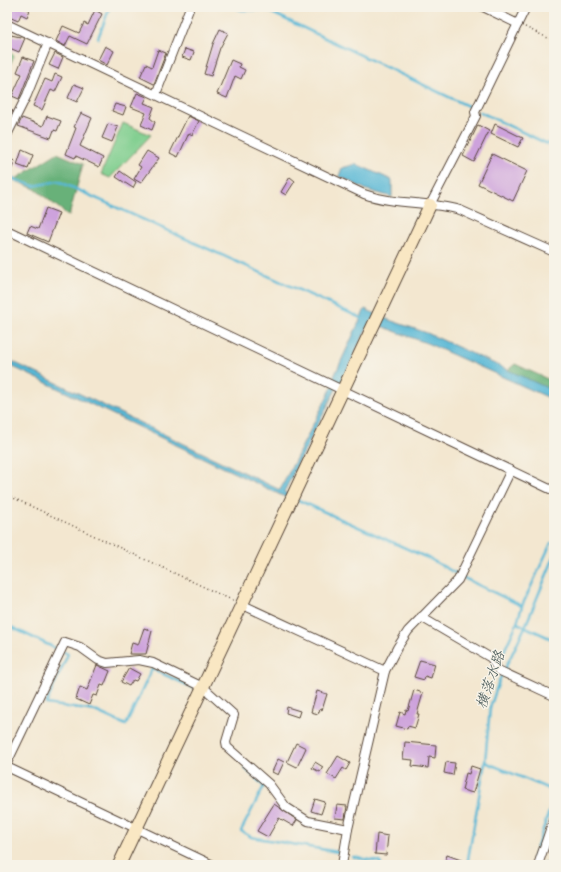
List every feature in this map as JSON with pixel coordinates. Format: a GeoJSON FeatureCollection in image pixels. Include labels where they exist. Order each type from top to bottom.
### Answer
{"type":"FeatureCollection","features":[{"type":"Feature","properties":{"kind":"street"},"geometry":{"type":"LineString","coordinates":[[156,94],[190,7]]}},
{"type":"Feature","properties":{"kind":"street"},"geometry":{"type":"LineString","coordinates":[[483,7],[518,24]]}},
{"type":"Feature","properties":{"kind":"street"},"geometry":{"type":"LineString","coordinates":[[119,865],[243,605],[430,205],[476,116],[475,112],[526,7]]}},
{"type":"Feature","properties":{"kind":"street"},"geometry":{"type":"LineString","coordinates":[[7,24],[364,194],[389,201],[445,206],[460,210],[554,252]]}},
{"type":"Feature","properties":{"kind":"street"},"geometry":{"type":"LineString","coordinates":[[7,135],[27,95],[48,43]]}},
{"type":"Feature","properties":{"kind":"street"},"geometry":{"type":"LineString","coordinates":[[7,230],[554,491]]}},
{"type":"Feature","properties":{"kind":"street"},"geometry":{"type":"LineString","coordinates":[[342,865],[348,829],[385,671],[397,648],[421,616],[460,576],[511,470]]}},
{"type":"Feature","properties":{"kind":"street"},"geometry":{"type":"LineString","coordinates":[[243,605],[385,671]]}},
{"type":"Feature","properties":{"kind":"street"},"geometry":{"type":"LineString","coordinates":[[421,616],[491,658],[498,670],[554,696]]}},
{"type":"Feature","properties":{"kind":"street"},"geometry":{"type":"LineString","coordinates":[[7,763],[65,642],[80,647],[98,660],[107,663],[139,660],[153,663],[203,687],[234,715],[226,742],[227,747],[269,784],[286,807],[308,821],[348,829]]}},
{"type":"Feature","properties":{"kind":"street"},"geometry":{"type":"LineString","coordinates":[[7,767],[213,865]]}},
{"type":"Feature","properties":{"kind":"street"},"geometry":{"type":"LineString","coordinates":[[538,865],[554,818]]}},
{"type":"Feature","properties":{"kind":"path"},"geometry":{"type":"LineString","coordinates":[[518,24],[554,41]]}},
{"type":"Feature","properties":{"kind":"path"},"geometry":{"type":"LineString","coordinates":[[7,494],[243,605]]}},
{"type":"Feature","properties":{"kind":"green space"},"geometry":{"type":"Polygon","coordinates":[[[7,50],[14,56],[7,71],[7,50]]]}},
{"type":"Feature","properties":{"kind":"green space"},"geometry":{"type":"Polygon","coordinates":[[[123,123],[151,135],[110,178],[101,174],[123,123]]]}},
{"type":"Feature","properties":{"kind":"green space"},"geometry":{"type":"Polygon","coordinates":[[[57,153],[83,164],[69,216],[35,189],[14,180],[57,153]]]}},
{"type":"Feature","properties":{"kind":"green space"},"geometry":{"type":"Polygon","coordinates":[[[515,364],[554,382],[554,391],[507,371],[515,364]]]}},
{"type":"Feature","properties":{"kind":"water"},"geometry":{"type":"Polygon","coordinates":[[[356,164],[392,180],[392,197],[367,190],[339,176],[342,168],[356,164]]]}},
{"type":"Feature","properties":{"kind":"water"},"geometry":{"type":"Polygon","coordinates":[[[365,309],[389,320],[427,333],[554,391],[554,400],[429,344],[370,322],[340,385],[338,385],[284,492],[288,494],[287,498],[7,364],[7,359],[280,490],[334,383],[332,381],[365,309]]]}},
{"type":"Feature","properties":{"kind":"building"},"geometry":{"type":"Polygon","coordinates":[[[7,7],[23,7],[30,10],[27,17],[21,14],[18,21],[7,16],[7,7]]]}},
{"type":"Feature","properties":{"kind":"building"},"geometry":{"type":"Polygon","coordinates":[[[95,10],[102,14],[87,44],[70,36],[65,46],[56,41],[63,26],[79,33],[84,23],[88,25],[95,10]]]}},
{"type":"Feature","properties":{"kind":"building"},"geometry":{"type":"Polygon","coordinates":[[[220,29],[228,33],[220,48],[211,76],[204,74],[213,44],[220,29]]]}},
{"type":"Feature","properties":{"kind":"building"},"geometry":{"type":"Polygon","coordinates":[[[11,35],[25,38],[19,52],[7,47],[11,35]]]}},
{"type":"Feature","properties":{"kind":"building"},"geometry":{"type":"Polygon","coordinates":[[[105,46],[114,51],[107,65],[98,60],[105,46]]]}},
{"type":"Feature","properties":{"kind":"building"},"geometry":{"type":"Polygon","coordinates":[[[185,49],[194,52],[191,60],[182,57],[185,49]]]}},
{"type":"Feature","properties":{"kind":"building"},"geometry":{"type":"Polygon","coordinates":[[[158,50],[166,53],[154,84],[140,77],[146,64],[152,67],[158,50]]]}},
{"type":"Feature","properties":{"kind":"building"},"geometry":{"type":"Polygon","coordinates":[[[55,53],[63,57],[58,69],[49,65],[55,53]]]}},
{"type":"Feature","properties":{"kind":"building"},"geometry":{"type":"Polygon","coordinates":[[[23,57],[34,61],[19,99],[12,96],[22,74],[17,72],[23,57]]]}},
{"type":"Feature","properties":{"kind":"building"},"geometry":{"type":"Polygon","coordinates":[[[231,60],[240,64],[239,67],[245,70],[241,79],[235,76],[227,98],[217,94],[231,60]]]}},
{"type":"Feature","properties":{"kind":"building"},"geometry":{"type":"Polygon","coordinates":[[[55,74],[62,77],[55,92],[51,90],[42,110],[33,106],[45,79],[52,82],[55,74]]]}},
{"type":"Feature","properties":{"kind":"building"},"geometry":{"type":"Polygon","coordinates":[[[74,84],[84,88],[77,102],[68,98],[74,84]]]}},
{"type":"Feature","properties":{"kind":"building"},"geometry":{"type":"Polygon","coordinates":[[[137,93],[147,97],[144,103],[154,107],[150,118],[155,122],[152,130],[141,125],[146,113],[131,107],[137,93]]]}},
{"type":"Feature","properties":{"kind":"building"},"geometry":{"type":"Polygon","coordinates":[[[115,104],[126,107],[123,115],[112,111],[115,104]]]}},
{"type":"Feature","properties":{"kind":"building"},"geometry":{"type":"Polygon","coordinates":[[[7,109],[13,111],[7,123],[7,109]]]}},
{"type":"Feature","properties":{"kind":"building"},"geometry":{"type":"Polygon","coordinates":[[[81,113],[92,118],[80,146],[103,158],[99,167],[76,156],[75,158],[66,154],[76,128],[74,127],[81,113]]]}},
{"type":"Feature","properties":{"kind":"building"},"geometry":{"type":"Polygon","coordinates":[[[47,116],[61,121],[57,131],[54,130],[51,138],[18,126],[22,118],[43,126],[47,116]]]}},
{"type":"Feature","properties":{"kind":"building"},"geometry":{"type":"Polygon","coordinates":[[[188,116],[199,121],[192,135],[189,133],[178,157],[170,153],[188,116]]]}},
{"type":"Feature","properties":{"kind":"building"},"geometry":{"type":"Polygon","coordinates":[[[108,124],[118,127],[112,142],[102,138],[108,124]]]}},
{"type":"Feature","properties":{"kind":"building"},"geometry":{"type":"Polygon","coordinates":[[[495,124],[523,138],[518,147],[491,134],[495,124]]]}},
{"type":"Feature","properties":{"kind":"building"},"geometry":{"type":"Polygon","coordinates":[[[478,125],[489,131],[474,162],[463,156],[478,125]]]}},
{"type":"Feature","properties":{"kind":"building"},"geometry":{"type":"Polygon","coordinates":[[[22,150],[33,155],[28,169],[17,165],[22,150]]]}},
{"type":"Feature","properties":{"kind":"building"},"geometry":{"type":"Polygon","coordinates":[[[147,151],[159,158],[141,183],[134,179],[141,167],[138,165],[147,151]]]}},
{"type":"Feature","properties":{"kind":"building"},"geometry":{"type":"Polygon","coordinates":[[[492,154],[527,171],[513,201],[478,184],[492,154]]]}},
{"type":"Feature","properties":{"kind":"building"},"geometry":{"type":"Polygon","coordinates":[[[7,158],[15,161],[7,180],[7,158]]]}},
{"type":"Feature","properties":{"kind":"building"},"geometry":{"type":"Polygon","coordinates":[[[120,171],[136,182],[133,188],[116,177],[120,171]]]}},
{"type":"Feature","properties":{"kind":"building"},"geometry":{"type":"Polygon","coordinates":[[[290,177],[295,181],[286,195],[281,192],[290,177]]]}},
{"type":"Feature","properties":{"kind":"building"},"geometry":{"type":"Polygon","coordinates":[[[46,208],[59,213],[48,242],[27,233],[30,226],[38,229],[46,208]]]}},
{"type":"Feature","properties":{"kind":"building"},"geometry":{"type":"Polygon","coordinates":[[[144,628],[152,631],[146,654],[129,654],[132,643],[138,645],[144,628]]]}},
{"type":"Feature","properties":{"kind":"building"},"geometry":{"type":"Polygon","coordinates":[[[420,660],[435,664],[431,678],[425,676],[424,680],[414,677],[420,660]]]}},
{"type":"Feature","properties":{"kind":"building"},"geometry":{"type":"Polygon","coordinates":[[[97,665],[110,671],[104,686],[101,685],[97,696],[93,695],[89,705],[76,699],[80,687],[87,690],[97,665]]]}},
{"type":"Feature","properties":{"kind":"building"},"geometry":{"type":"Polygon","coordinates":[[[129,668],[140,674],[136,681],[133,680],[129,686],[121,682],[129,668]]]}},
{"type":"Feature","properties":{"kind":"building"},"geometry":{"type":"Polygon","coordinates":[[[414,690],[423,693],[415,728],[408,726],[407,729],[396,726],[400,712],[405,714],[406,710],[408,711],[414,690]]]}},
{"type":"Feature","properties":{"kind":"building"},"geometry":{"type":"Polygon","coordinates":[[[317,691],[327,694],[322,710],[320,709],[318,714],[311,712],[317,691]]]}},
{"type":"Feature","properties":{"kind":"building"},"geometry":{"type":"Polygon","coordinates":[[[287,707],[300,711],[298,717],[286,713],[287,707]]]}},
{"type":"Feature","properties":{"kind":"building"},"geometry":{"type":"Polygon","coordinates":[[[405,742],[436,745],[435,758],[429,757],[428,768],[412,766],[413,760],[403,759],[405,742]]]}},
{"type":"Feature","properties":{"kind":"building"},"geometry":{"type":"Polygon","coordinates":[[[296,743],[306,748],[297,767],[287,762],[296,743]]]}},
{"type":"Feature","properties":{"kind":"building"},"geometry":{"type":"Polygon","coordinates":[[[338,756],[350,763],[346,770],[343,768],[336,779],[327,774],[338,756]]]}},
{"type":"Feature","properties":{"kind":"building"},"geometry":{"type":"Polygon","coordinates":[[[278,759],[284,762],[278,775],[272,772],[278,759]]]}},
{"type":"Feature","properties":{"kind":"building"},"geometry":{"type":"Polygon","coordinates":[[[315,762],[323,767],[320,772],[312,768],[315,762]]]}},
{"type":"Feature","properties":{"kind":"building"},"geometry":{"type":"Polygon","coordinates":[[[446,762],[455,763],[453,775],[444,773],[446,762]]]}},
{"type":"Feature","properties":{"kind":"building"},"geometry":{"type":"Polygon","coordinates":[[[471,766],[480,769],[473,793],[462,790],[466,773],[469,774],[471,766]]]}},
{"type":"Feature","properties":{"kind":"building"},"geometry":{"type":"Polygon","coordinates":[[[315,799],[325,802],[321,814],[311,811],[315,799]]]}},
{"type":"Feature","properties":{"kind":"building"},"geometry":{"type":"Polygon","coordinates":[[[274,804],[297,820],[293,826],[279,818],[268,837],[257,831],[274,804]]]}},
{"type":"Feature","properties":{"kind":"building"},"geometry":{"type":"Polygon","coordinates":[[[337,805],[347,806],[345,819],[335,818],[337,805]]]}},
{"type":"Feature","properties":{"kind":"building"},"geometry":{"type":"Polygon","coordinates":[[[377,834],[388,836],[386,855],[375,854],[377,834]]]}},
{"type":"Feature","properties":{"kind":"building"},"geometry":{"type":"Polygon","coordinates":[[[447,855],[472,865],[455,865],[445,862],[447,855]]]}},
{"type":"Feature","properties":{"kind":"waterway"},"geometry":{"type":"LineString","coordinates":[[98,38],[110,7]]}},
{"type":"Feature","properties":{"kind":"waterway"},"geometry":{"type":"LineString","coordinates":[[233,7],[242,10],[266,10],[472,108]]}},
{"type":"Feature","properties":{"kind":"waterway"},"geometry":{"type":"LineString","coordinates":[[480,112],[554,147]]}},
{"type":"Feature","properties":{"kind":"waterway"},"geometry":{"type":"LineString","coordinates":[[7,177],[34,186],[58,181],[361,318]]}},
{"type":"Feature","properties":{"kind":"waterway"},"geometry":{"type":"LineString","coordinates":[[298,500],[430,559],[466,579],[522,606],[517,623],[554,640]]}},
{"type":"Feature","properties":{"kind":"waterway"},"geometry":{"type":"LineString","coordinates":[[522,606],[551,543]]}},
{"type":"Feature","properties":{"kind":"waterway","name":"横落水路"},"geometry":{"type":"LineString","coordinates":[[467,865],[485,762],[490,708],[499,681],[525,627],[554,557]]}},
{"type":"Feature","properties":{"kind":"waterway"},"geometry":{"type":"LineString","coordinates":[[499,662],[517,623]]}},
{"type":"Feature","properties":{"kind":"waterway"},"geometry":{"type":"LineString","coordinates":[[7,625],[57,649]]}},
{"type":"Feature","properties":{"kind":"waterway"},"geometry":{"type":"LineString","coordinates":[[64,652],[68,654],[46,704],[95,711],[126,725],[152,669],[196,689]]}},
{"type":"Feature","properties":{"kind":"waterway"},"geometry":{"type":"LineString","coordinates":[[485,762],[554,791]]}},
{"type":"Feature","properties":{"kind":"waterway"},"geometry":{"type":"LineString","coordinates":[[245,768],[264,786],[241,831],[251,837],[338,852]]}},
{"type":"Feature","properties":{"kind":"waterway"},"geometry":{"type":"LineString","coordinates":[[533,859],[554,797]]}},
{"type":"Feature","properties":{"kind":"waterway"},"geometry":{"type":"LineString","coordinates":[[353,857],[380,862],[381,865]]}},
{"type":"Feature","properties":{"kind":"waterway"},"geometry":{"type":"LineString","coordinates":[[543,863],[548,865]]}}]}
